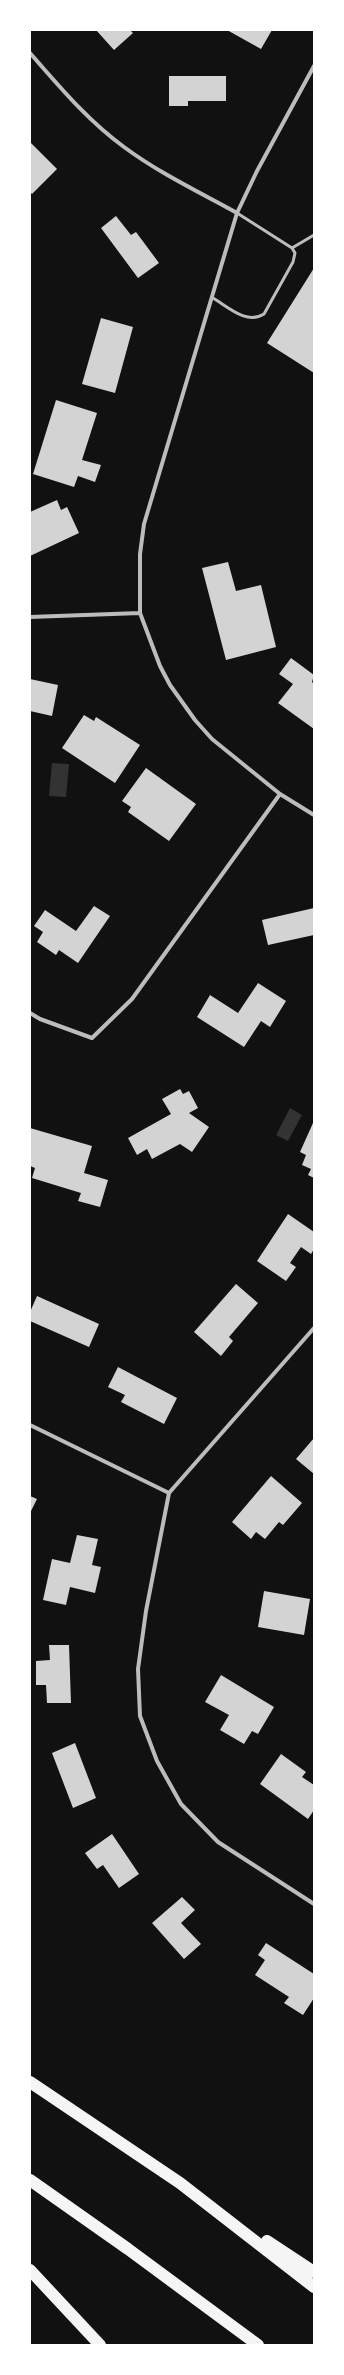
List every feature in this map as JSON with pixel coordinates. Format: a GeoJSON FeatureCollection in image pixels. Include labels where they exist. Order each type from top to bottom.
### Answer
{"type":"FeatureCollection","features":[{"type":"Feature","properties":{"kind":"highway"},"geometry":{"type":"LineString","coordinates":[[30,2082],[314,2272]]}},
{"type":"Feature","properties":{"kind":"highway"},"geometry":{"type":"LineString","coordinates":[[30,2180],[128,2249],[258,2345]]}},
{"type":"Feature","properties":{"kind":"highway"},"geometry":{"type":"LineString","coordinates":[[180,2183],[314,2286]]}},
{"type":"Feature","properties":{"kind":"highway"},"geometry":{"type":"LineString","coordinates":[[30,2270],[100,2345]]}},
{"type":"Feature","properties":{"kind":"street"},"geometry":{"type":"LineString","coordinates":[[30,53],[92,121],[124,147],[143,161],[237,213]]}},
{"type":"Feature","properties":{"kind":"street"},"geometry":{"type":"LineString","coordinates":[[314,66],[257,171],[237,213],[213,298],[144,524],[140,554],[140,613],[160,666],[180,700],[212,739],[280,794],[314,815]]}},
{"type":"Feature","properties":{"kind":"street"},"geometry":{"type":"LineString","coordinates":[[30,617],[140,613]]}},
{"type":"Feature","properties":{"kind":"street"},"geometry":{"type":"LineString","coordinates":[[30,1013],[40,1019],[92,1038],[132,999],[280,794]]}},
{"type":"Feature","properties":{"kind":"street"},"geometry":{"type":"LineString","coordinates":[[314,1328],[169,1493],[139,1648],[138,1669],[140,1716],[167,1782],[181,1804],[199,1825],[240,1858],[314,1904]]}},
{"type":"Feature","properties":{"kind":"street"},"geometry":{"type":"LineString","coordinates":[[30,1425],[169,1493]]}},
{"type":"Feature","properties":{"kind":"lane"},"geometry":{"type":"LineString","coordinates":[[213,298],[241,315],[252,319],[258,318],[264,314],[293,262],[295,253],[292,248],[237,213]]}},
{"type":"Feature","properties":{"kind":"lane"},"geometry":{"type":"LineString","coordinates":[[292,248],[314,235]]}},
{"type":"Feature","properties":{"kind":"shaded area"},"geometry":{"type":"Polygon","coordinates":[[[52,763],[69,764],[66,797],[49,796],[52,763]]]}},
{"type":"Feature","properties":{"kind":"shaded area"},"geometry":{"type":"Polygon","coordinates":[[[290,1108],[302,1115],[288,1141],[276,1135],[290,1108]]]}},
{"type":"Feature","properties":{"kind":"building"},"geometry":{"type":"Polygon","coordinates":[[[96,30],[130,30],[133,33],[114,50],[96,30]]]}},
{"type":"Feature","properties":{"kind":"building"},"geometry":{"type":"Polygon","coordinates":[[[227,30],[272,30],[261,49],[227,30]]]}},
{"type":"Feature","properties":{"kind":"building"},"geometry":{"type":"Polygon","coordinates":[[[169,76],[226,76],[226,101],[188,101],[188,106],[169,106],[169,76]]]}},
{"type":"Feature","properties":{"kind":"building"},"geometry":{"type":"Polygon","coordinates":[[[30,142],[57,169],[32,194],[30,192],[30,142]]]}},
{"type":"Feature","properties":{"kind":"building"},"geometry":{"type":"Polygon","coordinates":[[[116,216],[131,235],[136,232],[159,263],[138,278],[101,228],[116,216]]]}},
{"type":"Feature","properties":{"kind":"building"},"geometry":{"type":"Polygon","coordinates":[[[314,268],[314,373],[267,343],[314,268]]]}},
{"type":"Feature","properties":{"kind":"building"},"geometry":{"type":"Polygon","coordinates":[[[101,318],[133,327],[115,393],[82,384],[101,318]]]}},
{"type":"Feature","properties":{"kind":"building"},"geometry":{"type":"Polygon","coordinates":[[[56,400],[97,413],[82,460],[101,465],[95,482],[78,476],[74,487],[33,474],[56,400]]]}},
{"type":"Feature","properties":{"kind":"building"},"geometry":{"type":"Polygon","coordinates":[[[57,500],[61,510],[67,507],[79,533],[30,556],[30,512],[57,500]]]}},
{"type":"Feature","properties":{"kind":"building"},"geometry":{"type":"Polygon","coordinates":[[[228,562],[236,591],[261,585],[276,647],[226,660],[202,568],[228,562]]]}},
{"type":"Feature","properties":{"kind":"building"},"geometry":{"type":"Polygon","coordinates":[[[291,658],[314,675],[312,682],[314,684],[314,729],[278,703],[293,684],[279,674],[291,658]]]}},
{"type":"Feature","properties":{"kind":"building"},"geometry":{"type":"Polygon","coordinates":[[[30,679],[58,685],[52,716],[30,711],[30,679]]]}},
{"type":"Feature","properties":{"kind":"building"},"geometry":{"type":"Polygon","coordinates":[[[84,715],[94,721],[96,717],[140,745],[115,783],[62,748],[84,715]]]}},
{"type":"Feature","properties":{"kind":"building"},"geometry":{"type":"Polygon","coordinates":[[[146,768],[196,804],[169,841],[128,812],[131,807],[122,801],[146,768]]]}},
{"type":"Feature","properties":{"kind":"building"},"geometry":{"type":"Polygon","coordinates":[[[94,906],[110,916],[78,963],[59,950],[56,955],[37,942],[43,932],[34,926],[45,910],[76,931],[94,906]]]}},
{"type":"Feature","properties":{"kind":"building"},"geometry":{"type":"Polygon","coordinates":[[[314,908],[314,935],[268,945],[262,920],[314,908]]]}},
{"type":"Feature","properties":{"kind":"building"},"geometry":{"type":"Polygon","coordinates":[[[258,983],[286,1001],[270,1027],[261,1021],[244,1047],[197,1017],[210,995],[238,1013],[258,983]]]}},
{"type":"Feature","properties":{"kind":"building"},"geometry":{"type":"Polygon","coordinates":[[[180,1089],[183,1094],[189,1091],[198,1108],[189,1113],[209,1127],[192,1152],[180,1144],[152,1159],[147,1149],[137,1155],[128,1138],[171,1114],[162,1099],[180,1089]]]}},
{"type":"Feature","properties":{"kind":"building"},"geometry":{"type":"Polygon","coordinates":[[[313,1123],[314,1178],[308,1175],[311,1169],[302,1165],[306,1155],[300,1152],[313,1123]]]}},
{"type":"Feature","properties":{"kind":"building"},"geometry":{"type":"Polygon","coordinates":[[[30,1128],[92,1146],[84,1173],[108,1180],[100,1207],[78,1201],[81,1193],[32,1178],[35,1168],[30,1166],[30,1128]]]}},
{"type":"Feature","properties":{"kind":"building"},"geometry":{"type":"Polygon","coordinates":[[[288,1214],[314,1232],[314,1249],[311,1254],[301,1247],[290,1263],[296,1267],[286,1281],[257,1261],[288,1214]]]}},
{"type":"Feature","properties":{"kind":"building"},"geometry":{"type":"Polygon","coordinates":[[[236,1284],[258,1303],[229,1337],[233,1341],[221,1356],[194,1332],[236,1284]]]}},
{"type":"Feature","properties":{"kind":"building"},"geometry":{"type":"Polygon","coordinates":[[[37,1296],[99,1324],[89,1347],[30,1321],[30,1312],[37,1296]]]}},
{"type":"Feature","properties":{"kind":"building"},"geometry":{"type":"Polygon","coordinates":[[[118,1367],[177,1398],[164,1424],[121,1402],[125,1395],[108,1387],[118,1367]]]}},
{"type":"Feature","properties":{"kind":"building"},"geometry":{"type":"Polygon","coordinates":[[[314,1438],[314,1474],[296,1459],[314,1438]]]}},
{"type":"Feature","properties":{"kind":"building"},"geometry":{"type":"Polygon","coordinates":[[[271,1476],[302,1503],[283,1525],[279,1522],[265,1539],[256,1532],[251,1539],[232,1522],[271,1476]]]}},
{"type":"Feature","properties":{"kind":"building"},"geometry":{"type":"Polygon","coordinates":[[[30,1496],[37,1499],[30,1513],[30,1496]]]}},
{"type":"Feature","properties":{"kind":"building"},"geometry":{"type":"Polygon","coordinates":[[[77,1535],[98,1539],[92,1565],[101,1567],[95,1593],[70,1587],[66,1605],[43,1600],[52,1559],[70,1563],[77,1535]]]}},
{"type":"Feature","properties":{"kind":"building"},"geometry":{"type":"Polygon","coordinates":[[[264,1591],[310,1599],[304,1635],[258,1627],[264,1591]]]}},
{"type":"Feature","properties":{"kind":"building"},"geometry":{"type":"Polygon","coordinates":[[[49,1645],[69,1645],[71,1703],[47,1703],[46,1685],[36,1685],[36,1661],[50,1660],[49,1645]]]}},
{"type":"Feature","properties":{"kind":"building"},"geometry":{"type":"Polygon","coordinates":[[[221,1675],[274,1707],[258,1734],[252,1731],[244,1744],[220,1730],[229,1715],[205,1702],[221,1675]]]}},
{"type":"Feature","properties":{"kind":"building"},"geometry":{"type":"Polygon","coordinates":[[[75,1743],[96,1798],[73,1808],[52,1753],[75,1743]]]}},
{"type":"Feature","properties":{"kind":"building"},"geometry":{"type":"Polygon","coordinates":[[[281,1754],[306,1772],[302,1777],[314,1785],[314,1810],[308,1819],[260,1784],[281,1754]]]}},
{"type":"Feature","properties":{"kind":"building"},"geometry":{"type":"Polygon","coordinates":[[[112,1834],[139,1874],[119,1888],[103,1865],[97,1869],[85,1853],[112,1834]]]}},
{"type":"Feature","properties":{"kind":"building"},"geometry":{"type":"Polygon","coordinates":[[[182,1897],[195,1910],[181,1923],[201,1944],[184,1959],[152,1923],[182,1897]]]}},
{"type":"Feature","properties":{"kind":"building"},"geometry":{"type":"Polygon","coordinates":[[[266,1943],[314,1974],[314,1998],[303,2015],[284,2003],[289,1997],[255,1975],[265,1960],[258,1955],[266,1943]]]}}]}
